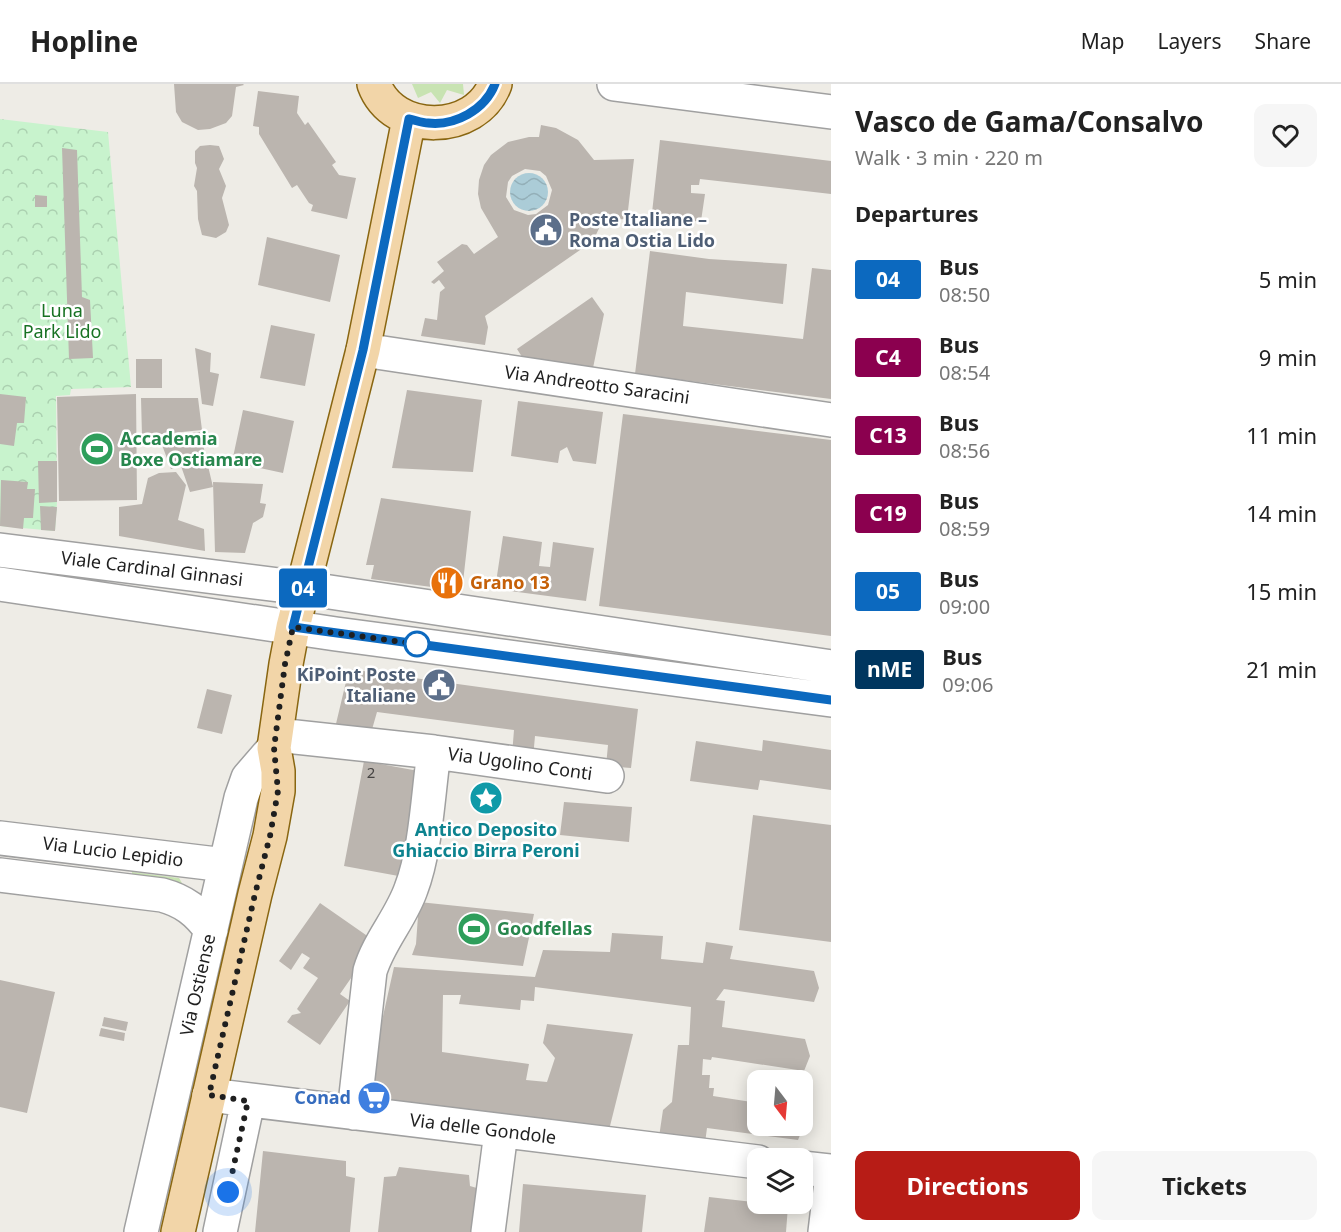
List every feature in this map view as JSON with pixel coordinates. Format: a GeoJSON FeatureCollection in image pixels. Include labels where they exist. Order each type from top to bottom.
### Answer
{"type":"FeatureCollection","features":[{"type":"Feature","properties":{"kind":"main road"},"geometry":{"type":"LineString","coordinates":[[374,84],[390,107],[409,119],[428,123],[448,122],[466,116],[482,104],[495,84]]}},
{"type":"Feature","properties":{"kind":"main road"},"geometry":{"type":"LineString","coordinates":[[178,1232],[270,836],[278,791],[276,741],[285,664],[363,350],[409,119]]}},
{"type":"Feature","properties":{"kind":"street"},"geometry":{"type":"LineString","coordinates":[[614,84],[831,112]]}},
{"type":"Feature","properties":{"kind":"street","name":"Via Andreotto Saracini"},"geometry":{"type":"LineString","coordinates":[[363,350],[831,420]]}},
{"type":"Feature","properties":{"kind":"street","name":"Viale Cardinal Ginnasi"},"geometry":{"type":"LineString","coordinates":[[0,550],[303,588],[831,667]]}},
{"type":"Feature","properties":{"kind":"street","name":"Viale Cardinal Ginnasi"},"geometry":{"type":"LineString","coordinates":[[0,584],[293,627],[831,700]]}},
{"type":"Feature","properties":{"kind":"street"},"geometry":{"type":"LineString","coordinates":[[521,658],[528,623]]}},
{"type":"Feature","properties":{"kind":"street"},"geometry":{"type":"LineString","coordinates":[[688,681],[694,647]]}},
{"type":"Feature","properties":{"kind":"street","name":"Via Ugolino Conti"},"geometry":{"type":"LineString","coordinates":[[276,741],[434,752],[607,776]]}},
{"type":"Feature","properties":{"kind":"street","name":"Via Ostiense"},"geometry":{"type":"LineString","coordinates":[[141,1232],[241,798],[248,778],[276,741]]}},
{"type":"Feature","properties":{"kind":"street","name":"Via Ugolino Conti"},"geometry":{"type":"LineString","coordinates":[[354,1113],[370,971],[376,954],[400,914],[413,884],[420,857],[434,752]]}},
{"type":"Feature","properties":{"kind":"street","name":"Via Lucio Lepidio"},"geometry":{"type":"LineString","coordinates":[[0,838],[225,865]]}},
{"type":"Feature","properties":{"kind":"street"},"geometry":{"type":"LineString","coordinates":[[106,887],[110,852]]}},
{"type":"Feature","properties":{"kind":"street","name":"Via Lucio Lepidio"},"geometry":{"type":"LineString","coordinates":[[0,875],[106,887],[175,899],[198,914],[211,930]]}},
{"type":"Feature","properties":{"kind":"street","name":"Via delle Gondole"},"geometry":{"type":"LineString","coordinates":[[209,1095],[747,1161]]}},
{"type":"Feature","properties":{"kind":"street"},"geometry":{"type":"LineString","coordinates":[[220,1232],[248,1101]]}},
{"type":"Feature","properties":{"kind":"street"},"geometry":{"type":"LineString","coordinates":[[488,1232],[501,1132]]}},
{"type":"Feature","properties":{"kind":"street"},"geometry":{"type":"LineString","coordinates":[[813,1169],[831,1171]]}},
{"type":"Feature","properties":{"kind":"street"},"geometry":{"type":"LineString","coordinates":[[825,1232],[831,1182]]}},
{"type":"Feature","properties":{"kind":"green space"},"geometry":{"type":"Polygon","coordinates":[[[412,84],[463,84],[464,95],[447,90],[440,103],[431,92],[418,98],[412,84]]]}},
{"type":"Feature","properties":{"kind":"green space","name":"Luna Park Lido"},"geometry":{"type":"Polygon","coordinates":[[[0,119],[108,132],[131,387],[71,389],[70,395],[56,396],[55,531],[0,526],[0,119]]]}},
{"type":"Feature","properties":{"kind":"green space"},"geometry":{"type":"Polygon","coordinates":[[[132,872],[179,878],[182,883],[132,881],[132,872]]]}},
{"type":"Feature","properties":{"kind":"water"},"geometry":{"type":"Polygon","coordinates":[[[529,173],[536,174],[542,179],[547,185],[547,199],[542,205],[536,210],[529,211],[522,210],[516,205],[511,199],[510,192],[511,185],[516,179],[522,174],[529,173]]]}},
{"type":"Feature","properties":{"kind":"building"},"geometry":{"type":"Polygon","coordinates":[[[174,84],[244,85],[236,87],[232,116],[226,123],[210,129],[198,130],[182,122],[176,112],[174,84]]]}},
{"type":"Feature","properties":{"kind":"building"},"geometry":{"type":"Polygon","coordinates":[[[258,91],[299,96],[297,113],[305,125],[308,122],[336,162],[332,165],[339,175],[356,178],[347,219],[311,211],[313,205],[309,203],[297,185],[292,188],[259,134],[259,127],[253,126],[258,91]]]}},
{"type":"Feature","properties":{"kind":"building","name":"Poste Italiane – Roma Ostia Lido"},"geometry":{"type":"Polygon","coordinates":[[[541,125],[556,128],[578,140],[594,160],[634,159],[627,219],[603,220],[593,241],[485,316],[488,327],[485,345],[421,336],[425,318],[437,320],[440,292],[445,288],[439,280],[434,284],[431,282],[444,271],[437,262],[462,244],[467,245],[474,254],[498,237],[481,208],[478,194],[479,180],[484,165],[491,155],[508,142],[539,137],[541,125]],[[525,169],[512,176],[508,182],[506,197],[514,210],[528,215],[536,214],[548,205],[552,190],[546,176],[540,171],[525,169]]]}},
{"type":"Feature","properties":{"kind":"building"},"geometry":{"type":"Polygon","coordinates":[[[660,140],[831,161],[831,194],[700,179],[699,185],[691,185],[691,193],[705,194],[701,221],[651,222],[660,140]]]}},
{"type":"Feature","properties":{"kind":"building"},"geometry":{"type":"Polygon","coordinates":[[[200,146],[219,146],[224,159],[219,169],[226,186],[222,198],[229,225],[226,232],[216,238],[202,235],[198,219],[197,191],[194,186],[197,168],[195,151],[200,146]]]}},
{"type":"Feature","properties":{"kind":"building"},"geometry":{"type":"Polygon","coordinates":[[[62,148],[77,150],[82,297],[90,300],[93,358],[69,359],[62,148]]]}},
{"type":"Feature","properties":{"kind":"building"},"geometry":{"type":"Polygon","coordinates":[[[35,195],[47,196],[47,207],[35,207],[35,195]]]}},
{"type":"Feature","properties":{"kind":"building"},"geometry":{"type":"Polygon","coordinates":[[[267,237],[340,255],[330,302],[258,285],[267,237]]]}},
{"type":"Feature","properties":{"kind":"building"},"geometry":{"type":"Polygon","coordinates":[[[650,251],[709,259],[787,264],[783,304],[686,292],[683,326],[803,339],[812,268],[831,270],[831,399],[635,374],[650,251]]]}},
{"type":"Feature","properties":{"kind":"building"},"geometry":{"type":"Polygon","coordinates":[[[592,297],[604,314],[593,368],[524,360],[517,349],[592,297]]]}},
{"type":"Feature","properties":{"kind":"building"},"geometry":{"type":"Polygon","coordinates":[[[271,325],[315,334],[305,386],[260,378],[271,325]]]}},
{"type":"Feature","properties":{"kind":"building"},"geometry":{"type":"Polygon","coordinates":[[[195,348],[211,353],[210,372],[219,374],[213,406],[202,404],[195,348]]]}},
{"type":"Feature","properties":{"kind":"building"},"geometry":{"type":"Polygon","coordinates":[[[136,359],[162,359],[162,388],[136,388],[136,359]]]}},
{"type":"Feature","properties":{"kind":"building"},"geometry":{"type":"Polygon","coordinates":[[[407,390],[482,400],[473,472],[392,468],[407,390]]]}},
{"type":"Feature","properties":{"kind":"building"},"geometry":{"type":"Polygon","coordinates":[[[0,394],[26,397],[24,423],[17,423],[14,446],[0,444],[0,394]]]}},
{"type":"Feature","properties":{"kind":"building","name":"Accademia Boxe Ostiamare"},"geometry":{"type":"Polygon","coordinates":[[[136,394],[137,500],[59,501],[57,397],[136,394]]]}},
{"type":"Feature","properties":{"kind":"building"},"geometry":{"type":"Polygon","coordinates":[[[141,398],[198,398],[202,430],[142,436],[141,398]]]}},
{"type":"Feature","properties":{"kind":"building"},"geometry":{"type":"Polygon","coordinates":[[[518,401],[603,412],[596,464],[573,461],[567,447],[560,451],[558,463],[511,456],[518,401]]]}},
{"type":"Feature","properties":{"kind":"building"},"geometry":{"type":"Polygon","coordinates":[[[243,410],[294,421],[283,473],[232,462],[243,410]]]}},
{"type":"Feature","properties":{"kind":"building"},"geometry":{"type":"Polygon","coordinates":[[[623,414],[831,440],[831,636],[599,606],[623,414]]]}},
{"type":"Feature","properties":{"kind":"building"},"geometry":{"type":"Polygon","coordinates":[[[200,432],[213,487],[190,492],[181,466],[171,469],[159,437],[200,432]]]}},
{"type":"Feature","properties":{"kind":"building"},"geometry":{"type":"Polygon","coordinates":[[[38,461],[57,461],[57,502],[39,503],[38,461]]]}},
{"type":"Feature","properties":{"kind":"building"},"geometry":{"type":"Polygon","coordinates":[[[176,472],[186,485],[178,520],[204,529],[205,551],[119,536],[119,507],[142,504],[148,478],[159,473],[176,472]]]}},
{"type":"Feature","properties":{"kind":"building"},"geometry":{"type":"Polygon","coordinates":[[[1,480],[28,482],[27,489],[35,489],[33,518],[24,518],[23,529],[0,526],[1,480]]]}},
{"type":"Feature","properties":{"kind":"building"},"geometry":{"type":"Polygon","coordinates":[[[213,482],[263,484],[260,503],[266,504],[263,517],[253,523],[245,553],[215,552],[213,482]]]}},
{"type":"Feature","properties":{"kind":"building"},"geometry":{"type":"Polygon","coordinates":[[[381,498],[471,511],[462,591],[371,579],[374,565],[366,565],[381,498]]]}},
{"type":"Feature","properties":{"kind":"building"},"geometry":{"type":"Polygon","coordinates":[[[40,506],[57,507],[55,531],[41,530],[40,506]]]}},
{"type":"Feature","properties":{"kind":"building"},"geometry":{"type":"Polygon","coordinates":[[[503,536],[542,542],[539,566],[550,567],[553,542],[594,548],[586,601],[495,589],[503,536]]]}},
{"type":"Feature","properties":{"kind":"building"},"geometry":{"type":"Polygon","coordinates":[[[349,669],[638,709],[631,768],[606,766],[608,745],[535,736],[533,758],[512,755],[514,730],[377,712],[371,733],[335,728],[349,669]]]}},
{"type":"Feature","properties":{"kind":"building"},"geometry":{"type":"Polygon","coordinates":[[[207,689],[232,695],[222,734],[197,728],[207,689]]]}},
{"type":"Feature","properties":{"kind":"building"},"geometry":{"type":"Polygon","coordinates":[[[763,740],[831,750],[831,790],[760,780],[758,790],[690,781],[696,741],[762,751],[763,740]]]}},
{"type":"Feature","properties":{"kind":"building"},"geometry":{"type":"Polygon","coordinates":[[[364,761],[424,772],[404,877],[344,866],[364,761]]]}},
{"type":"Feature","properties":{"kind":"building"},"geometry":{"type":"Polygon","coordinates":[[[564,802],[632,807],[629,842],[560,835],[564,802]]]}},
{"type":"Feature","properties":{"kind":"building"},"geometry":{"type":"Polygon","coordinates":[[[753,815],[831,825],[831,942],[739,930],[753,815]]]}},
{"type":"Feature","properties":{"kind":"building","name":"Goodfellas"},"geometry":{"type":"Polygon","coordinates":[[[419,902],[534,914],[523,966],[412,955],[416,944],[419,902]]]}},
{"type":"Feature","properties":{"kind":"building"},"geometry":{"type":"Polygon","coordinates":[[[320,903],[376,942],[340,994],[350,1001],[320,1045],[287,1022],[292,1015],[301,1013],[297,1009],[318,978],[303,968],[310,958],[302,953],[291,970],[279,961],[320,903]]]}},
{"type":"Feature","properties":{"kind":"building"},"geometry":{"type":"Polygon","coordinates":[[[612,933],[663,936],[661,959],[703,963],[706,942],[733,946],[730,959],[814,971],[819,988],[814,1002],[724,989],[716,1000],[725,1001],[722,1027],[805,1039],[810,1056],[804,1070],[712,1057],[711,1060],[703,1059],[702,1075],[710,1075],[709,1088],[714,1088],[713,1096],[747,1101],[747,1133],[707,1128],[705,1143],[659,1137],[663,1110],[672,1102],[678,1045],[689,1045],[691,1007],[535,987],[534,1001],[521,1000],[520,1010],[459,1004],[461,995],[443,995],[442,1052],[529,1064],[526,1080],[547,1082],[555,1058],[543,1043],[547,1024],[633,1034],[608,1134],[370,1107],[379,1034],[394,967],[535,977],[543,950],[610,952],[612,933]]]}},
{"type":"Feature","properties":{"kind":"building"},"geometry":{"type":"Polygon","coordinates":[[[0,980],[55,992],[27,1113],[0,1107],[0,980]]]}},
{"type":"Feature","properties":{"kind":"building"},"geometry":{"type":"Polygon","coordinates":[[[104,1017],[128,1022],[126,1031],[102,1026],[104,1017]]]}},
{"type":"Feature","properties":{"kind":"building"},"geometry":{"type":"Polygon","coordinates":[[[101,1028],[125,1033],[124,1041],[99,1036],[101,1028]]]}},
{"type":"Feature","properties":{"kind":"building"},"geometry":{"type":"Polygon","coordinates":[[[768,1136],[800,1136],[798,1140],[768,1136]]]}},
{"type":"Feature","properties":{"kind":"building"},"geometry":{"type":"Polygon","coordinates":[[[263,1151],[346,1161],[346,1176],[355,1178],[350,1232],[255,1232],[263,1151]]]}},
{"type":"Feature","properties":{"kind":"building"},"geometry":{"type":"Polygon","coordinates":[[[399,1167],[469,1175],[470,1186],[480,1189],[474,1232],[378,1232],[384,1177],[396,1176],[399,1167]]]}},
{"type":"Feature","properties":{"kind":"building"},"geometry":{"type":"Polygon","coordinates":[[[523,1184],[646,1195],[642,1232],[519,1232],[523,1184]]]}},
{"type":"Feature","properties":{"kind":"building"},"geometry":{"type":"Polygon","coordinates":[[[709,1197],[747,1201],[747,1214],[787,1214],[786,1232],[704,1232],[709,1197]]]}},
{"type":"Feature","properties":{"kind":"bus line","name":"04"},"geometry":{"type":"LineString","coordinates":[[495,84],[482,104],[466,116],[448,122],[428,123],[409,119],[363,350],[293,627],[831,700]]}},
{"type":"Feature","properties":{"kind":"place","name":"Poste Italiane – Roma Ostia Lido"},"geometry":{"type":"Point","coordinates":[546,230]}},
{"type":"Feature","properties":{"kind":"place","name":"Accademia Boxe Ostiamare"},"geometry":{"type":"Point","coordinates":[97,449]}},
{"type":"Feature","properties":{"kind":"place","name":"Grano 13"},"geometry":{"type":"Point","coordinates":[447,583]}},
{"type":"Feature","properties":{"kind":"place","name":"KiPoint Poste Italiane"},"geometry":{"type":"Point","coordinates":[439,685]}},
{"type":"Feature","properties":{"kind":"place","name":"Antico Deposito Ghiaccio Birra Peroni"},"geometry":{"type":"Point","coordinates":[486,798]}},
{"type":"Feature","properties":{"kind":"place","name":"Goodfellas"},"geometry":{"type":"Point","coordinates":[474,929]}},
{"type":"Feature","properties":{"kind":"place","name":"Conad"},"geometry":{"type":"Point","coordinates":[374,1098]}},
{"type":"Feature","properties":{"kind":"route"},"geometry":{"type":"LineString","coordinates":[[228,1192],[248,1101],[209,1095],[270,836],[278,791],[278,771],[274,748],[285,664],[293,627],[417,644]]}}]}
